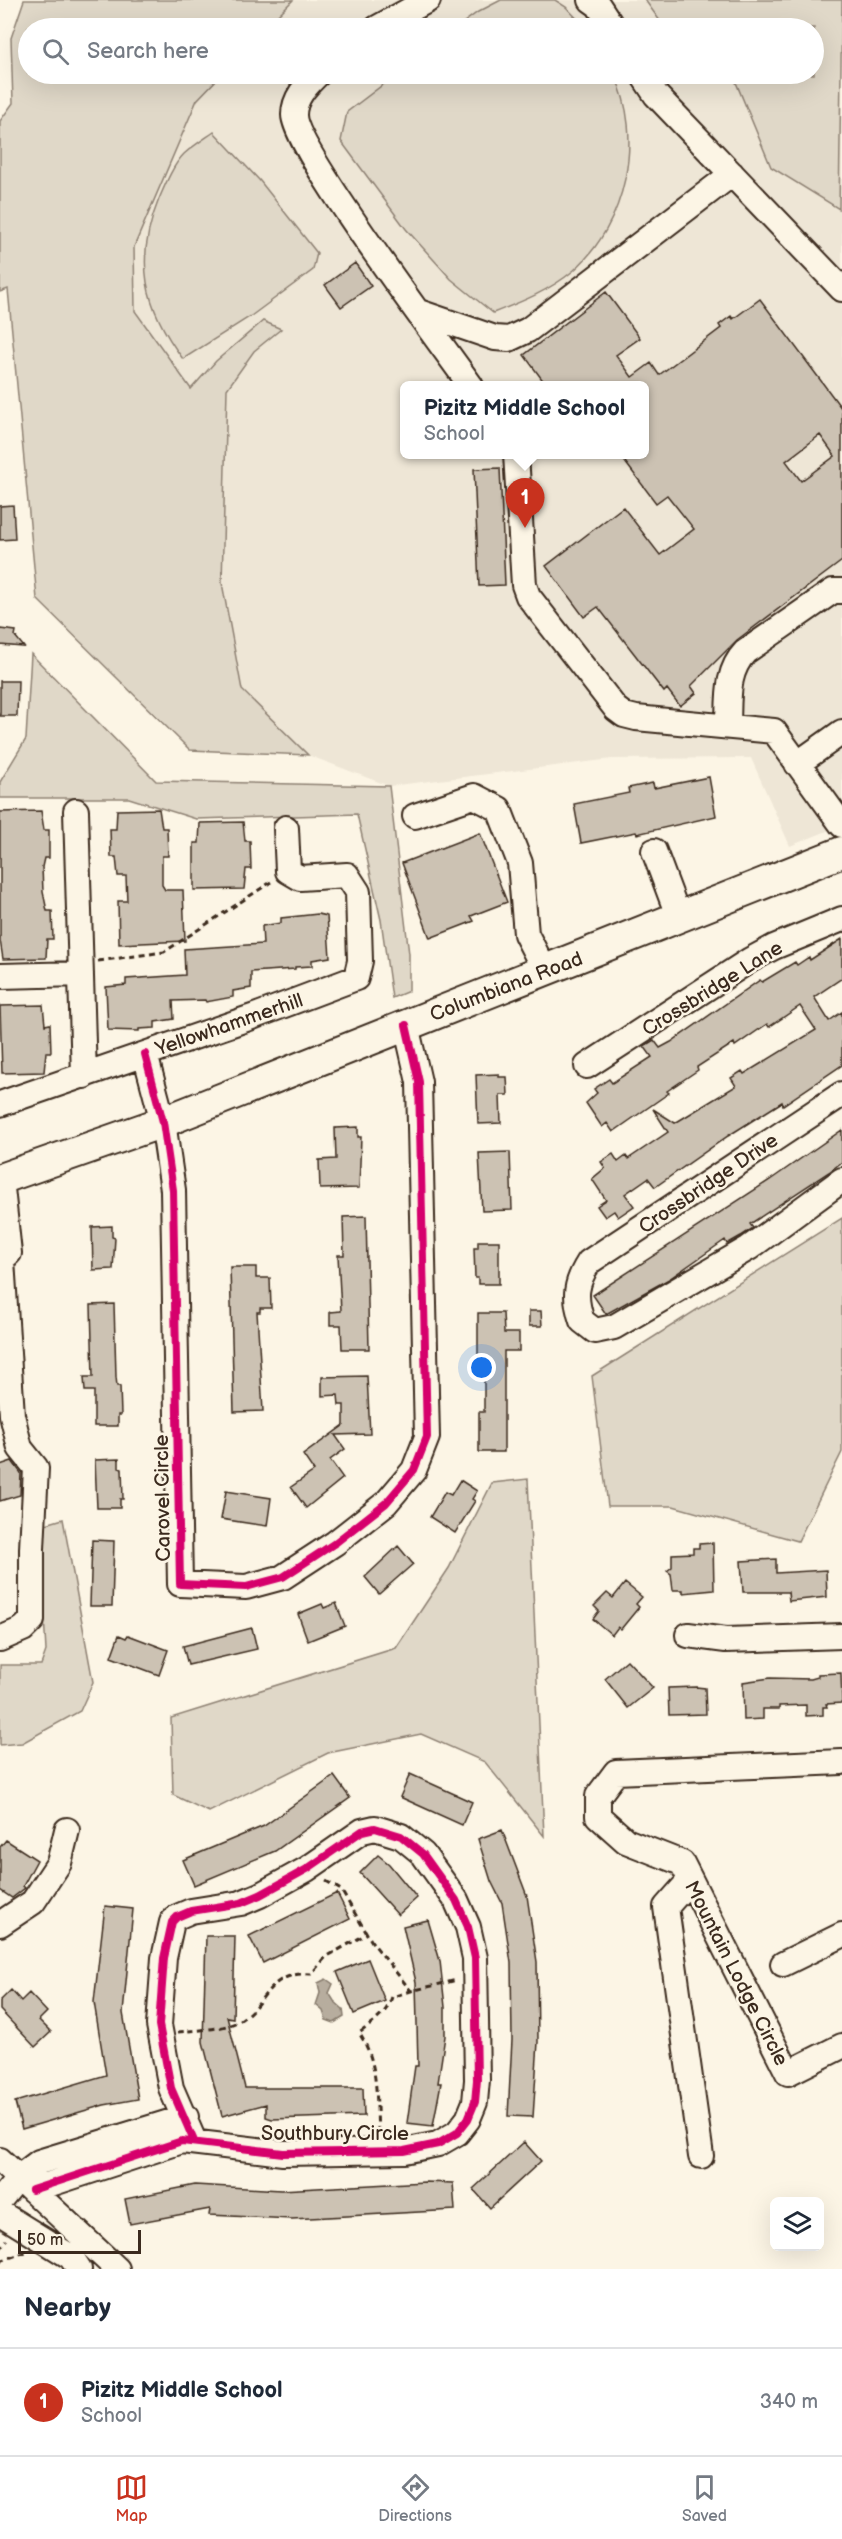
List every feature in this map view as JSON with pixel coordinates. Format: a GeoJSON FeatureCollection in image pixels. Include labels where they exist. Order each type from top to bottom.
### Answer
{"type":"FeatureCollection","features":[{"type":"Feature","properties":{"kind":"main road","name":"Columbiana Road"},"geometry":{"type":"LineString","coordinates":[[1,1179],[163,1122],[842,852]]}},
{"type":"Feature","properties":{"kind":"street"},"geometry":{"type":"LineString","coordinates":[[395,18],[428,0]]}},
{"type":"Feature","properties":{"kind":"street"},"geometry":{"type":"LineString","coordinates":[[591,0],[598,5],[606,18]]}},
{"type":"Feature","properties":{"kind":"street"},"geometry":{"type":"LineString","coordinates":[[308,84],[301,91],[294,115],[296,126],[314,162],[467,381]]}},
{"type":"Feature","properties":{"kind":"street"},"geometry":{"type":"LineString","coordinates":[[649,84],[656,95],[842,289]]}},
{"type":"Feature","properties":{"kind":"street"},"geometry":{"type":"LineString","coordinates":[[419,312],[495,338],[509,339],[528,330],[732,174]]}},
{"type":"Feature","properties":{"kind":"street"},"geometry":{"type":"LineString","coordinates":[[516,459],[524,585],[528,596],[616,709],[624,715],[636,718],[774,731],[842,825]]}},
{"type":"Feature","properties":{"kind":"street"},"geometry":{"type":"LineString","coordinates":[[728,725],[729,681],[735,663],[745,652],[833,591],[842,591]]}},
{"type":"Feature","properties":{"kind":"street"},"geometry":{"type":"LineString","coordinates":[[797,764],[842,732]]}},
{"type":"Feature","properties":{"kind":"street"},"geometry":{"type":"LineString","coordinates":[[415,816],[474,796],[499,809],[520,863],[526,934],[545,971]]}},
{"type":"Feature","properties":{"kind":"street"},"geometry":{"type":"LineString","coordinates":[[76,811],[84,1076]]}},
{"type":"Feature","properties":{"kind":"street"},"geometry":{"type":"LineString","coordinates":[[286,828],[288,871]]}},
{"type":"Feature","properties":{"kind":"street"},"geometry":{"type":"LineString","coordinates":[[654,850],[679,918]]}},
{"type":"Feature","properties":{"kind":"street","name":"Yellowhammerhill"},"geometry":{"type":"LineString","coordinates":[[0,1104],[356,978],[360,961],[358,892],[347,875],[300,878],[288,871]]}},
{"type":"Feature","properties":{"kind":"street","name":"Crossbridge Lane"},"geometry":{"type":"LineString","coordinates":[[587,1066],[758,956],[842,919]]}},
{"type":"Feature","properties":{"kind":"street"},"geometry":{"type":"LineString","coordinates":[[0,976],[80,968]]}},
{"type":"Feature","properties":{"kind":"street","name":"Carovel Circle"},"geometry":{"type":"LineString","coordinates":[[163,1122],[173,1190],[180,1584],[246,1587],[284,1577],[335,1543],[386,1503],[414,1470],[427,1437],[419,1082],[406,1025]]}},
{"type":"Feature","properties":{"kind":"street"},"geometry":{"type":"LineString","coordinates":[[145,1054],[163,1122]]}},
{"type":"Feature","properties":{"kind":"street","name":"Crossbridge Drive"},"geometry":{"type":"LineString","coordinates":[[842,1094],[589,1262],[579,1278],[577,1296],[582,1321],[595,1331],[607,1330],[748,1248],[842,1180]]}},
{"type":"Feature","properties":{"kind":"street"},"geometry":{"type":"LineString","coordinates":[[0,1639],[23,1629],[32,1620],[32,1549],[36,1468],[20,1448],[12,1415],[1,1260],[9,1253],[9,1238],[1,1179]]}},
{"type":"Feature","properties":{"kind":"street"},"geometry":{"type":"LineString","coordinates":[[688,1635],[726,1641],[842,1636]]}},
{"type":"Feature","properties":{"kind":"street","name":"Mountain Lodge Circle"},"geometry":{"type":"LineString","coordinates":[[842,1762],[616,1772],[598,1796],[598,1816],[626,1841],[682,1863],[788,2073],[842,2046]]}},
{"type":"Feature","properties":{"kind":"street","name":"Southbury Circle"},"geometry":{"type":"LineString","coordinates":[[375,1828],[401,1836],[423,1854],[456,1900],[468,1927],[477,1975],[475,2102],[468,2120],[457,2133],[438,2144],[404,2151],[283,2153],[194,2141],[173,2129],[171,2088],[160,2035],[160,1994],[168,1934],[177,1917],[191,1911],[241,1903],[307,1869],[362,1831],[375,1828]]}},
{"type":"Feature","properties":{"kind":"street"},"geometry":{"type":"LineString","coordinates":[[5,1913],[33,1902],[58,1863],[67,1830]]}},
{"type":"Feature","properties":{"kind":"street"},"geometry":{"type":"LineString","coordinates":[[690,1880],[666,1907],[701,2156]]}},
{"type":"Feature","properties":{"kind":"street"},"geometry":{"type":"LineString","coordinates":[[783,1964],[842,1935]]}},
{"type":"Feature","properties":{"kind":"street","name":"Southbury Circle"},"geometry":{"type":"LineString","coordinates":[[25,2184],[173,2129]]}},
{"type":"Feature","properties":{"kind":"street"},"geometry":{"type":"LineString","coordinates":[[0,2160],[117,2269]]}},
{"type":"Feature","properties":{"kind":"street"},"geometry":{"type":"LineString","coordinates":[[0,2200],[25,2184]]}},
{"type":"Feature","properties":{"kind":"street"},"geometry":{"type":"LineString","coordinates":[[0,2212],[71,2257],[79,2269]]}},
{"type":"Feature","properties":{"kind":"path"},"geometry":{"type":"LineString","coordinates":[[80,968],[164,952],[288,871]]}},
{"type":"Feature","properties":{"kind":"path"},"geometry":{"type":"LineString","coordinates":[[307,1869],[341,1890],[372,1942],[411,1991]]}},
{"type":"Feature","properties":{"kind":"path"},"geometry":{"type":"LineString","coordinates":[[160,2035],[237,2022],[279,1979],[296,1973],[311,1974],[326,1957],[368,1933]]}},
{"type":"Feature","properties":{"kind":"path"},"geometry":{"type":"LineString","coordinates":[[379,2152],[374,2068],[369,2048],[358,2032],[381,2017],[392,1997],[477,1975]]}},
{"type":"Feature","properties":{"kind":"shaded area"},"geometry":{"type":"Polygon","coordinates":[[[24,0],[293,0],[275,18],[18,18],[18,84],[212,84],[197,100],[134,247],[135,311],[191,389],[216,361],[263,321],[281,329],[254,351],[227,389],[222,583],[242,690],[308,755],[190,750],[37,599],[8,289],[0,292],[0,121],[13,103],[11,38],[24,0]]]}},
{"type":"Feature","properties":{"kind":"shaded area"},"geometry":{"type":"Polygon","coordinates":[[[259,0],[789,0],[799,18],[239,18],[259,0]]]}},
{"type":"Feature","properties":{"kind":"shaded area"},"geometry":{"type":"Polygon","coordinates":[[[501,0],[555,0],[576,18],[470,18],[501,0]]]}},
{"type":"Feature","properties":{"kind":"shaded area"},"geometry":{"type":"Polygon","coordinates":[[[645,0],[842,0],[839,209],[771,167],[737,84],[824,84],[824,18],[658,18],[645,0]]]}},
{"type":"Feature","properties":{"kind":"shaded area"},"geometry":{"type":"Polygon","coordinates":[[[824,61],[842,93],[842,825],[790,846],[751,758],[612,759],[389,786],[308,755],[248,716],[108,348],[115,232],[183,84],[824,84],[824,61]]]}},
{"type":"Feature","properties":{"kind":"shaded area"},"geometry":{"type":"Polygon","coordinates":[[[384,84],[618,84],[628,125],[629,152],[625,179],[606,230],[591,252],[573,271],[545,290],[493,313],[451,279],[406,229],[341,141],[347,112],[384,84]]]}},
{"type":"Feature","properties":{"kind":"shaded area"},"geometry":{"type":"Polygon","coordinates":[[[214,132],[260,181],[317,253],[313,270],[251,316],[183,359],[159,321],[152,302],[145,263],[147,242],[159,199],[176,164],[187,151],[214,132]]]}},
{"type":"Feature","properties":{"kind":"shaded area"},"geometry":{"type":"Polygon","coordinates":[[[31,654],[156,781],[389,786],[409,954],[409,991],[392,998],[381,920],[357,814],[196,819],[129,798],[0,798],[0,782],[26,739],[31,654]]]}},
{"type":"Feature","properties":{"kind":"shaded area"},"geometry":{"type":"Polygon","coordinates":[[[842,1218],[842,1452],[798,1541],[673,1506],[608,1506],[592,1376],[842,1218]]]}},
{"type":"Feature","properties":{"kind":"shaded area"},"geometry":{"type":"Polygon","coordinates":[[[528,1479],[544,1836],[485,1762],[421,1734],[328,1753],[209,1812],[173,1795],[171,1718],[396,1648],[449,1568],[492,1483],[528,1479]]]}},
{"type":"Feature","properties":{"kind":"shaded area"},"geometry":{"type":"Polygon","coordinates":[[[63,1519],[93,1682],[80,1711],[22,1743],[0,1745],[0,1665],[41,1665],[46,1651],[39,1526],[63,1519]]]}},
{"type":"Feature","properties":{"kind":"shaded area"},"geometry":{"type":"Polygon","coordinates":[[[326,1979],[333,1984],[329,1993],[343,2009],[344,2017],[334,2023],[326,2020],[323,2011],[316,2005],[320,1993],[318,1983],[326,1979]]]}},
{"type":"Feature","properties":{"kind":"building"},"geometry":{"type":"Polygon","coordinates":[[[355,263],[371,286],[341,307],[325,285],[355,263]]]}},
{"type":"Feature","properties":{"kind":"building"},"geometry":{"type":"Polygon","coordinates":[[[606,292],[640,338],[616,355],[632,377],[651,363],[659,375],[721,328],[719,325],[731,316],[733,319],[760,299],[842,409],[842,561],[737,640],[691,686],[696,693],[680,706],[667,689],[664,692],[598,607],[584,617],[546,566],[623,507],[660,555],[694,529],[667,495],[656,503],[623,459],[649,459],[649,381],[543,381],[524,355],[606,292]],[[820,435],[786,461],[801,481],[835,456],[820,435]]]}},
{"type":"Feature","properties":{"kind":"building"},"geometry":{"type":"Polygon","coordinates":[[[500,468],[505,585],[479,586],[474,469],[500,468]]]}},
{"type":"Feature","properties":{"kind":"building"},"geometry":{"type":"Polygon","coordinates":[[[13,505],[15,539],[0,540],[0,506],[13,505]]]}},
{"type":"Feature","properties":{"kind":"building"},"geometry":{"type":"Polygon","coordinates":[[[0,629],[16,631],[15,636],[24,647],[0,645],[0,629]]]}},
{"type":"Feature","properties":{"kind":"building"},"geometry":{"type":"Polygon","coordinates":[[[0,681],[18,681],[17,716],[0,716],[0,681]]]}},
{"type":"Feature","properties":{"kind":"building"},"geometry":{"type":"Polygon","coordinates":[[[709,777],[716,816],[637,834],[636,832],[581,843],[574,804],[629,793],[628,788],[653,783],[654,788],[709,777]]]}},
{"type":"Feature","properties":{"kind":"building"},"geometry":{"type":"Polygon","coordinates":[[[159,809],[162,828],[167,828],[168,856],[162,856],[162,885],[165,890],[183,890],[185,941],[119,944],[118,901],[127,901],[126,876],[118,876],[116,857],[111,857],[110,829],[116,829],[117,810],[159,809]]]}},
{"type":"Feature","properties":{"kind":"building"},"geometry":{"type":"Polygon","coordinates":[[[41,811],[44,830],[49,830],[49,858],[44,858],[42,867],[43,892],[47,911],[52,911],[53,939],[47,939],[46,958],[3,959],[0,940],[0,812],[41,811]]]}},
{"type":"Feature","properties":{"kind":"building"},"geometry":{"type":"Polygon","coordinates":[[[243,822],[245,841],[250,841],[251,869],[246,869],[244,889],[194,890],[194,843],[199,843],[200,823],[243,822]]]}},
{"type":"Feature","properties":{"kind":"building"},"geometry":{"type":"Polygon","coordinates":[[[480,833],[507,902],[471,916],[474,921],[430,938],[402,863],[480,833]]]}},
{"type":"Feature","properties":{"kind":"building"},"geometry":{"type":"Polygon","coordinates":[[[318,914],[327,916],[330,957],[312,960],[312,966],[251,972],[251,988],[233,991],[233,997],[206,1002],[205,1000],[173,1001],[174,1019],[155,1022],[155,1028],[139,1029],[139,1031],[108,1030],[106,987],[126,985],[126,979],[185,975],[184,949],[263,944],[262,926],[281,923],[281,918],[318,914]]]}},
{"type":"Feature","properties":{"kind":"building"},"geometry":{"type":"Polygon","coordinates":[[[842,939],[842,978],[814,997],[829,1021],[842,1012],[842,1065],[783,1105],[782,1102],[728,1136],[655,1187],[648,1178],[625,1194],[634,1206],[618,1217],[614,1211],[605,1217],[597,1206],[606,1200],[592,1179],[605,1168],[601,1162],[613,1154],[618,1162],[626,1156],[628,1159],[668,1132],[653,1109],[675,1123],[736,1086],[731,1078],[742,1071],[744,1074],[816,1030],[800,1006],[769,1027],[767,1024],[735,1046],[734,1043],[697,1067],[698,1070],[667,1091],[669,1093],[613,1132],[607,1123],[602,1127],[586,1103],[597,1093],[594,1089],[609,1079],[612,1083],[652,1057],[644,1046],[654,1040],[660,1048],[760,980],[762,982],[795,962],[797,965],[809,957],[810,960],[842,939]]]}},
{"type":"Feature","properties":{"kind":"building"},"geometry":{"type":"Polygon","coordinates":[[[43,1005],[45,1025],[50,1024],[51,1052],[46,1052],[44,1072],[2,1073],[0,1006],[43,1005]]]}},
{"type":"Feature","properties":{"kind":"building"},"geometry":{"type":"Polygon","coordinates":[[[499,1074],[499,1077],[507,1077],[508,1095],[500,1095],[501,1123],[478,1124],[476,1075],[499,1074]]]}},
{"type":"Feature","properties":{"kind":"building"},"geometry":{"type":"Polygon","coordinates":[[[358,1127],[358,1137],[361,1137],[359,1188],[320,1189],[319,1160],[336,1159],[335,1128],[358,1127]]]}},
{"type":"Feature","properties":{"kind":"building"},"geometry":{"type":"Polygon","coordinates":[[[842,1130],[842,1162],[750,1224],[753,1228],[741,1236],[727,1244],[725,1240],[669,1279],[606,1314],[593,1295],[770,1180],[842,1130]]]}},
{"type":"Feature","properties":{"kind":"building"},"geometry":{"type":"Polygon","coordinates":[[[510,1152],[512,1210],[482,1211],[479,1153],[510,1152]]]}},
{"type":"Feature","properties":{"kind":"building"},"geometry":{"type":"Polygon","coordinates":[[[366,1216],[369,1349],[342,1349],[341,1325],[330,1325],[330,1312],[341,1311],[338,1255],[344,1255],[343,1217],[366,1216]]]}},
{"type":"Feature","properties":{"kind":"building"},"geometry":{"type":"Polygon","coordinates":[[[112,1226],[112,1237],[115,1238],[113,1269],[93,1270],[92,1227],[112,1226]]]}},
{"type":"Feature","properties":{"kind":"building"},"geometry":{"type":"Polygon","coordinates":[[[478,1241],[499,1241],[499,1284],[478,1284],[478,1278],[475,1278],[474,1248],[478,1248],[478,1241]]]}},
{"type":"Feature","properties":{"kind":"building"},"geometry":{"type":"Polygon","coordinates":[[[230,1267],[256,1267],[256,1278],[270,1278],[271,1308],[260,1308],[260,1312],[257,1312],[263,1411],[234,1412],[230,1267]]]}},
{"type":"Feature","properties":{"kind":"building"},"geometry":{"type":"Polygon","coordinates":[[[114,1304],[116,1377],[117,1386],[120,1386],[121,1415],[118,1415],[118,1426],[94,1426],[94,1391],[85,1391],[84,1377],[93,1377],[91,1305],[114,1304]]]}},
{"type":"Feature","properties":{"kind":"building"},"geometry":{"type":"Polygon","coordinates":[[[529,1311],[541,1311],[542,1326],[529,1326],[529,1311]]]}},
{"type":"Feature","properties":{"kind":"building"},"geometry":{"type":"Polygon","coordinates":[[[478,1313],[503,1313],[504,1333],[519,1333],[519,1351],[504,1351],[504,1452],[479,1452],[479,1412],[484,1412],[484,1375],[481,1375],[481,1360],[478,1360],[478,1313]]]}},
{"type":"Feature","properties":{"kind":"building"},"geometry":{"type":"Polygon","coordinates":[[[367,1376],[370,1434],[335,1435],[345,1449],[330,1460],[343,1478],[306,1508],[291,1487],[314,1471],[303,1455],[344,1425],[344,1405],[339,1405],[338,1395],[322,1396],[322,1377],[367,1376]]]}},
{"type":"Feature","properties":{"kind":"building"},"geometry":{"type":"Polygon","coordinates":[[[119,1459],[119,1468],[122,1469],[123,1499],[120,1499],[120,1508],[97,1508],[95,1460],[119,1459]]]}},
{"type":"Feature","properties":{"kind":"building"},"geometry":{"type":"Polygon","coordinates":[[[12,1461],[21,1473],[20,1495],[0,1501],[0,1465],[12,1461]]]}},
{"type":"Feature","properties":{"kind":"building"},"geometry":{"type":"Polygon","coordinates":[[[460,1480],[477,1491],[472,1499],[475,1501],[455,1533],[430,1517],[445,1492],[451,1495],[460,1480]]]}},
{"type":"Feature","properties":{"kind":"building"},"geometry":{"type":"Polygon","coordinates":[[[226,1491],[271,1498],[267,1526],[221,1519],[226,1491]]]}},
{"type":"Feature","properties":{"kind":"building"},"geometry":{"type":"Polygon","coordinates":[[[92,1540],[114,1541],[112,1606],[90,1606],[92,1540]]]}},
{"type":"Feature","properties":{"kind":"building"},"geometry":{"type":"Polygon","coordinates":[[[713,1543],[714,1590],[683,1593],[683,1590],[673,1590],[671,1574],[667,1571],[672,1567],[672,1554],[693,1553],[693,1548],[699,1548],[699,1544],[713,1543]]]}},
{"type":"Feature","properties":{"kind":"building"},"geometry":{"type":"Polygon","coordinates":[[[398,1546],[413,1564],[379,1594],[365,1577],[398,1546]]]}},
{"type":"Feature","properties":{"kind":"building"},"geometry":{"type":"Polygon","coordinates":[[[776,1559],[776,1573],[826,1570],[827,1597],[789,1601],[788,1592],[743,1592],[741,1561],[776,1559]]]}},
{"type":"Feature","properties":{"kind":"building"},"geometry":{"type":"Polygon","coordinates":[[[625,1583],[642,1597],[636,1604],[639,1607],[621,1629],[618,1627],[612,1635],[593,1619],[599,1611],[594,1606],[607,1593],[613,1598],[625,1583]]]}},
{"type":"Feature","properties":{"kind":"building"},"geometry":{"type":"Polygon","coordinates":[[[336,1603],[345,1626],[308,1641],[298,1614],[322,1604],[324,1608],[336,1603]]]}},
{"type":"Feature","properties":{"kind":"building"},"geometry":{"type":"Polygon","coordinates":[[[252,1628],[257,1649],[188,1665],[183,1646],[252,1628]]]}},
{"type":"Feature","properties":{"kind":"building"},"geometry":{"type":"Polygon","coordinates":[[[119,1635],[126,1638],[128,1635],[168,1650],[159,1675],[111,1657],[119,1635]]]}},
{"type":"Feature","properties":{"kind":"building"},"geometry":{"type":"Polygon","coordinates":[[[627,1660],[653,1688],[628,1708],[605,1679],[627,1660]]]}},
{"type":"Feature","properties":{"kind":"building"},"geometry":{"type":"Polygon","coordinates":[[[841,1673],[842,1703],[826,1704],[827,1707],[823,1707],[823,1715],[806,1716],[806,1705],[779,1706],[779,1709],[763,1709],[763,1719],[744,1720],[743,1682],[770,1678],[811,1679],[818,1677],[818,1674],[841,1673]]]}},
{"type":"Feature","properties":{"kind":"building"},"geometry":{"type":"Polygon","coordinates":[[[668,1688],[705,1688],[706,1714],[669,1715],[668,1688]]]}},
{"type":"Feature","properties":{"kind":"building"},"geometry":{"type":"Polygon","coordinates":[[[410,1774],[472,1802],[462,1825],[400,1797],[410,1774]]]}},
{"type":"Feature","properties":{"kind":"building"},"geometry":{"type":"Polygon","coordinates":[[[334,1776],[350,1798],[275,1851],[194,1885],[183,1860],[264,1826],[334,1776]]]}},
{"type":"Feature","properties":{"kind":"building"},"geometry":{"type":"Polygon","coordinates":[[[502,1830],[527,1896],[537,1962],[538,2042],[533,2117],[508,2116],[512,2040],[511,1963],[502,1903],[491,1881],[478,1839],[502,1830]]]}},
{"type":"Feature","properties":{"kind":"building"},"geometry":{"type":"Polygon","coordinates":[[[6,1840],[37,1860],[23,1886],[25,1888],[12,1898],[0,1890],[0,1847],[6,1840]]]}},
{"type":"Feature","properties":{"kind":"building"},"geometry":{"type":"Polygon","coordinates":[[[378,1855],[389,1864],[417,1898],[398,1915],[360,1873],[378,1855]]]}},
{"type":"Feature","properties":{"kind":"building"},"geometry":{"type":"Polygon","coordinates":[[[337,1893],[350,1919],[263,1963],[249,1936],[337,1893]]]}},
{"type":"Feature","properties":{"kind":"building"},"geometry":{"type":"Polygon","coordinates":[[[105,1906],[133,1909],[123,2013],[138,2099],[104,2105],[22,2129],[15,2102],[106,2075],[94,2002],[105,1906]]]}},
{"type":"Feature","properties":{"kind":"building"},"geometry":{"type":"Polygon","coordinates":[[[428,1920],[440,1961],[445,2007],[445,2036],[438,2083],[441,2083],[433,2126],[407,2123],[415,2066],[418,2066],[416,1982],[403,1926],[428,1920]]]}},
{"type":"Feature","properties":{"kind":"building"},"geometry":{"type":"Polygon","coordinates":[[[206,1936],[235,1936],[233,2018],[227,2017],[245,2088],[363,2088],[364,2116],[272,2119],[266,2117],[266,2104],[222,2116],[203,2042],[206,1936]]]}},
{"type":"Feature","properties":{"kind":"building"},"geometry":{"type":"Polygon","coordinates":[[[368,1959],[385,2001],[354,2014],[337,1972],[368,1959]]]}},
{"type":"Feature","properties":{"kind":"building"},"geometry":{"type":"Polygon","coordinates":[[[11,1990],[21,2001],[29,1993],[47,2012],[39,2020],[51,2032],[35,2047],[0,2010],[0,2001],[11,1990]]]}},
{"type":"Feature","properties":{"kind":"building"},"geometry":{"type":"Polygon","coordinates":[[[524,2142],[541,2161],[490,2208],[473,2189],[524,2142]]]}},
{"type":"Feature","properties":{"kind":"building"},"geometry":{"type":"Polygon","coordinates":[[[425,2182],[453,2183],[455,2210],[292,2219],[209,2215],[210,2209],[130,2224],[125,2199],[195,2185],[281,2190],[425,2182]]]}},
{"type":"Feature","properties":{"kind":"cycle path"},"geometry":{"type":"LineString","coordinates":[[145,1054],[163,1122],[173,1190],[180,1584],[246,1587],[283,1577],[335,1543],[386,1503],[414,1470],[427,1437],[419,1082],[406,1025]]}},
{"type":"Feature","properties":{"kind":"cycle path"},"geometry":{"type":"LineString","coordinates":[[32,2190],[182,2141],[283,2153],[404,2151],[438,2144],[457,2133],[468,2119],[475,2102],[477,2080],[475,1958],[468,1927],[456,1900],[423,1854],[401,1836],[375,1828],[362,1831],[307,1869],[260,1895],[241,1903],[191,1911],[177,1917],[172,1922],[164,1958],[159,2025],[171,2088],[194,2141]]}},
{"type":"Feature","properties":{"kind":"place","name":"Pizitz Middle School"},"geometry":{"type":"Point","coordinates":[525,528]}}]}
